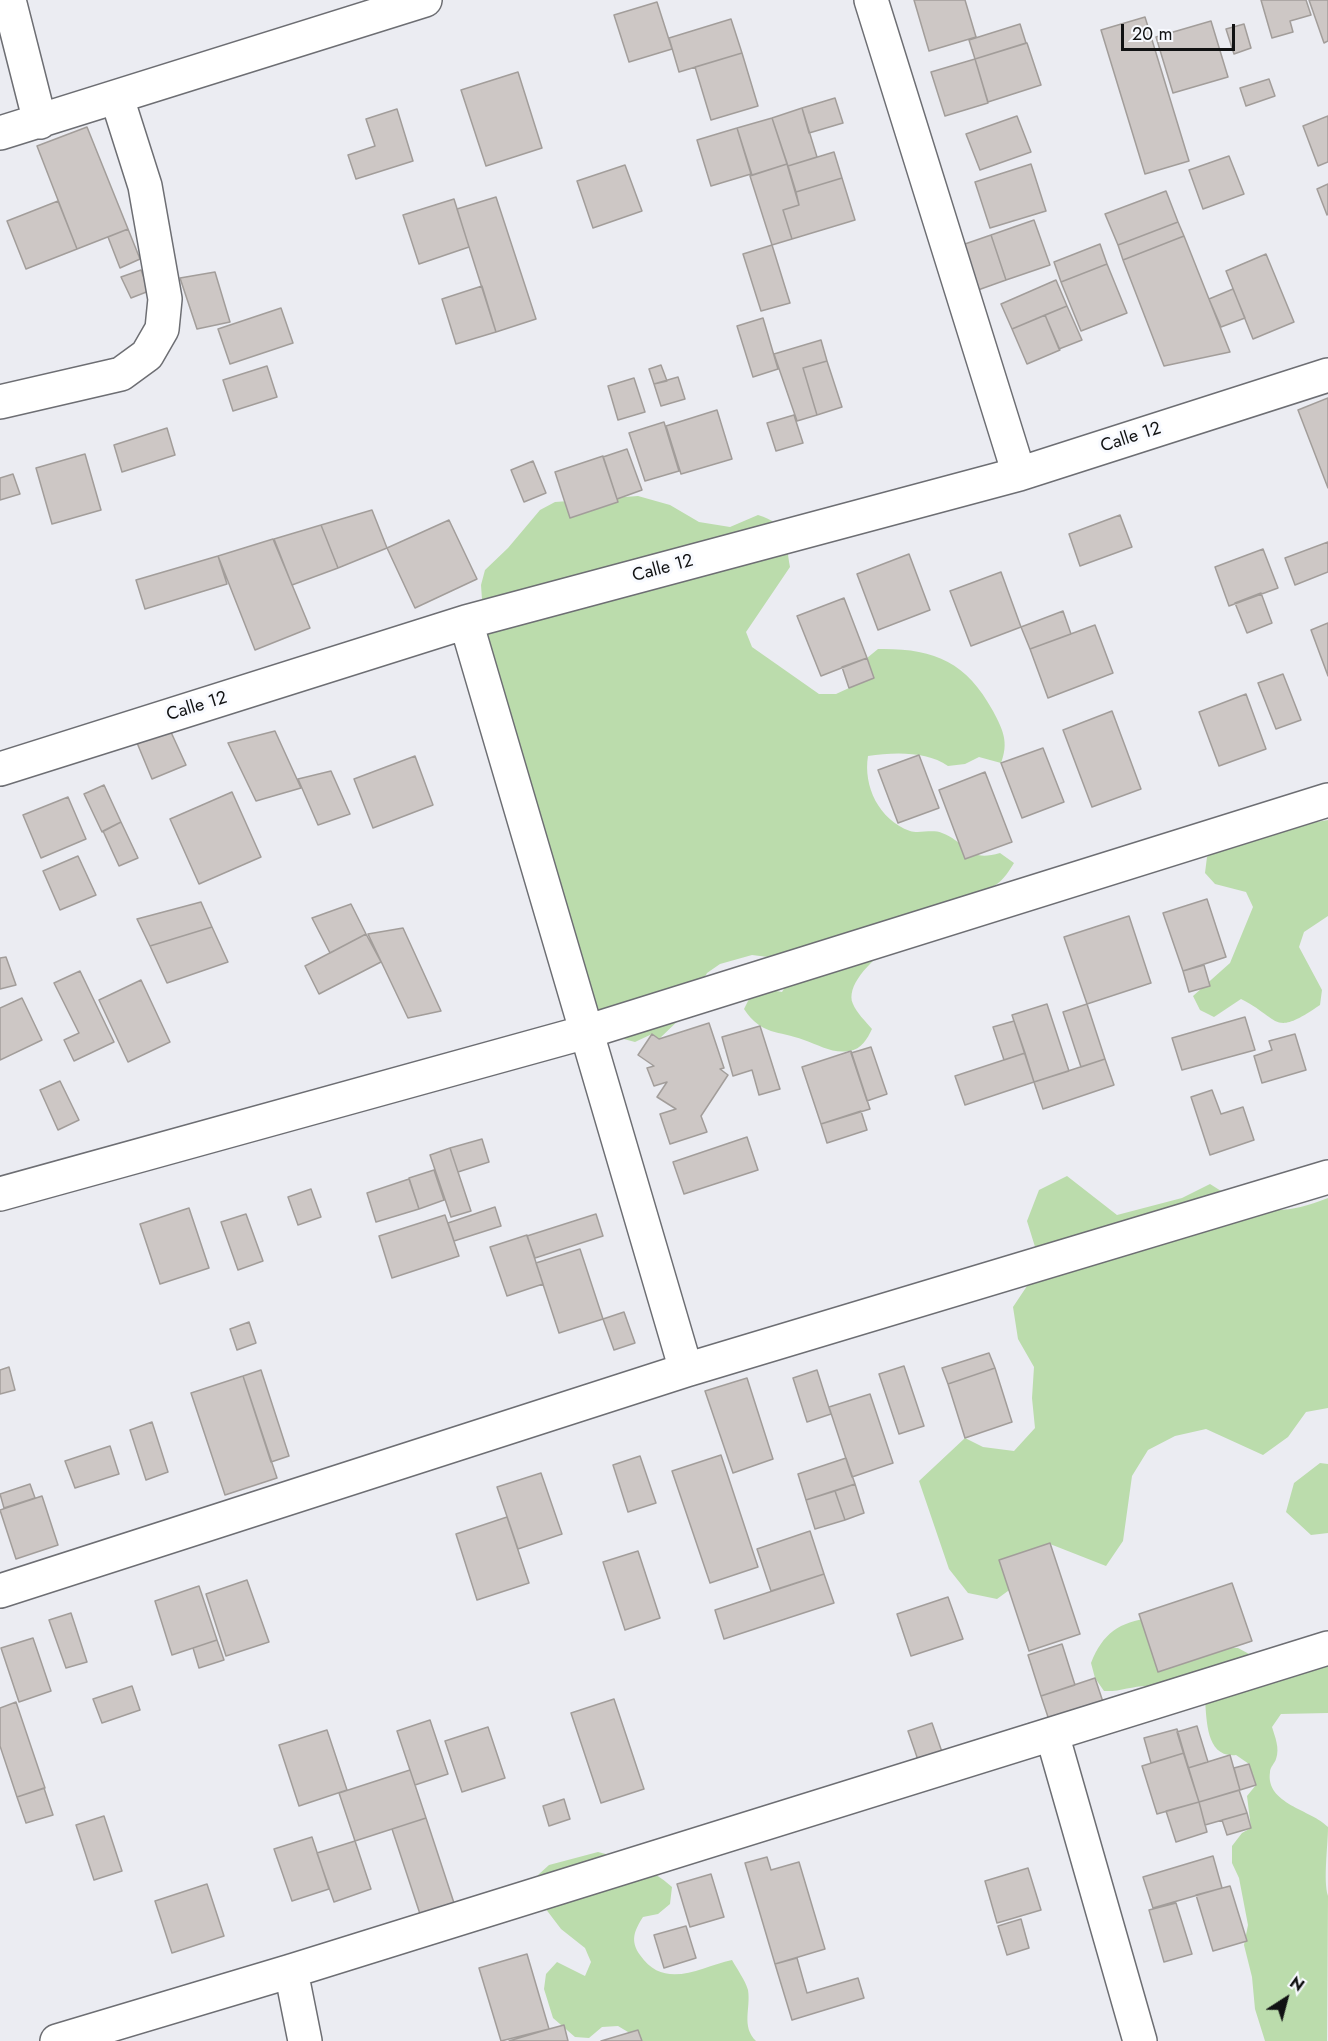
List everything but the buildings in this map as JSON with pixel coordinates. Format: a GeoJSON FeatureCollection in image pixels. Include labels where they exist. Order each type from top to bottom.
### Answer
{"type":"FeatureCollection","features":[{"type":"Feature","properties":{"kind":"street"},"geometry":{"type":"LineString","coordinates":[[9,0],[40,122]]}},
{"type":"Feature","properties":{"kind":"street"},"geometry":{"type":"LineString","coordinates":[[0,133],[425,0]]}},
{"type":"Feature","properties":{"kind":"street"},"geometry":{"type":"LineString","coordinates":[[871,0],[1019,474]]}},
{"type":"Feature","properties":{"kind":"street"},"geometry":{"type":"LineString","coordinates":[[0,402],[122,374],[147,355],[162,329],[165,298],[145,186],[117,98]]}},
{"type":"Feature","properties":{"kind":"street","name":"Calle 12"},"geometry":{"type":"LineString","coordinates":[[0,769],[466,622],[1019,474],[1328,375]]}},
{"type":"Feature","properties":{"kind":"street"},"geometry":{"type":"LineString","coordinates":[[466,622],[686,1370]]}},
{"type":"Feature","properties":{"kind":"street"},"geometry":{"type":"LineString","coordinates":[[0,1194],[586,1032],[1328,800]]}},
{"type":"Feature","properties":{"kind":"street"},"geometry":{"type":"LineString","coordinates":[[0,1591],[686,1370],[1328,1177]]}},
{"type":"Feature","properties":{"kind":"street"},"geometry":{"type":"LineString","coordinates":[[57,2041],[291,1971],[1328,1648]]}},
{"type":"Feature","properties":{"kind":"street"},"geometry":{"type":"LineString","coordinates":[[1052,1734],[1140,2041]]}},
{"type":"Feature","properties":{"kind":"street"},"geometry":{"type":"LineString","coordinates":[[291,1971],[305,2041]]}},
{"type":"Feature","properties":{"kind":"green space"},"geometry":{"type":"Polygon","coordinates":[[[638,496],[670,505],[699,522],[730,527],[758,515],[780,528],[786,541],[790,567],[746,632],[752,647],[819,694],[836,694],[849,688],[867,658],[878,649],[915,651],[946,661],[959,669],[983,694],[1002,730],[1005,749],[1001,763],[979,757],[965,764],[948,766],[920,755],[868,756],[868,779],[871,790],[882,810],[899,826],[914,832],[942,833],[974,854],[981,856],[1000,853],[1014,863],[1005,877],[997,884],[964,898],[914,929],[875,959],[861,975],[853,990],[853,1004],[872,1029],[864,1043],[854,1050],[837,1051],[771,1031],[751,1018],[744,1009],[751,995],[765,989],[782,992],[790,979],[781,965],[768,957],[752,955],[720,964],[707,973],[684,1015],[659,1039],[652,1034],[635,1042],[620,1038],[592,1017],[476,627],[483,614],[481,585],[485,570],[508,548],[540,510],[555,502],[638,496]]]}},
{"type":"Feature","properties":{"kind":"green space"},"geometry":{"type":"Polygon","coordinates":[[[1328,820],[1328,916],[1304,932],[1299,947],[1322,990],[1320,1005],[1293,1021],[1284,1023],[1278,1022],[1241,999],[1214,1017],[1200,1010],[1193,996],[1230,963],[1253,907],[1246,892],[1215,884],[1205,873],[1207,857],[1221,848],[1265,831],[1328,820]]]}},
{"type":"Feature","properties":{"kind":"green space"},"geometry":{"type":"Polygon","coordinates":[[[1067,1176],[1117,1215],[1182,1198],[1210,1184],[1240,1201],[1267,1209],[1295,1208],[1328,1198],[1328,1408],[1306,1412],[1288,1437],[1263,1455],[1206,1429],[1175,1436],[1148,1450],[1132,1476],[1123,1541],[1106,1566],[1050,1544],[1023,1580],[997,1599],[968,1593],[949,1569],[919,1481],[965,1438],[983,1447],[1014,1451],[1035,1428],[1032,1398],[1034,1367],[1018,1339],[1013,1307],[1031,1280],[1036,1250],[1027,1221],[1039,1190],[1067,1176]]]}},
{"type":"Feature","properties":{"kind":"green space"},"geometry":{"type":"Polygon","coordinates":[[[1320,1463],[1328,1464],[1328,1533],[1311,1535],[1286,1512],[1294,1483],[1320,1463]]]}},
{"type":"Feature","properties":{"kind":"green space"},"geometry":{"type":"Polygon","coordinates":[[[1151,1618],[1206,1646],[1238,1648],[1251,1655],[1328,1640],[1328,1713],[1281,1714],[1272,1727],[1277,1751],[1270,1772],[1270,1783],[1282,1799],[1328,1827],[1327,2041],[1265,2041],[1255,2009],[1252,1977],[1244,1945],[1248,1925],[1239,1878],[1232,1863],[1232,1846],[1242,1833],[1251,1828],[1247,1796],[1256,1785],[1249,1764],[1236,1755],[1219,1751],[1214,1745],[1208,1728],[1205,1701],[1150,1686],[1104,1691],[1095,1678],[1091,1663],[1107,1637],[1130,1622],[1151,1618]]]}},
{"type":"Feature","properties":{"kind":"green space"},"geometry":{"type":"Polygon","coordinates":[[[598,1852],[638,1865],[656,1874],[672,1887],[670,1904],[658,1914],[643,1917],[635,1931],[634,1941],[637,1950],[650,1966],[660,1972],[672,1974],[683,1974],[732,1960],[748,1990],[748,2023],[751,2035],[756,2041],[643,2041],[618,2026],[602,2027],[589,2038],[575,2037],[553,2018],[544,1989],[546,1974],[557,1962],[585,1976],[591,1962],[585,1948],[561,1929],[542,1904],[536,1891],[538,1875],[549,1865],[598,1852]]]}}]}
